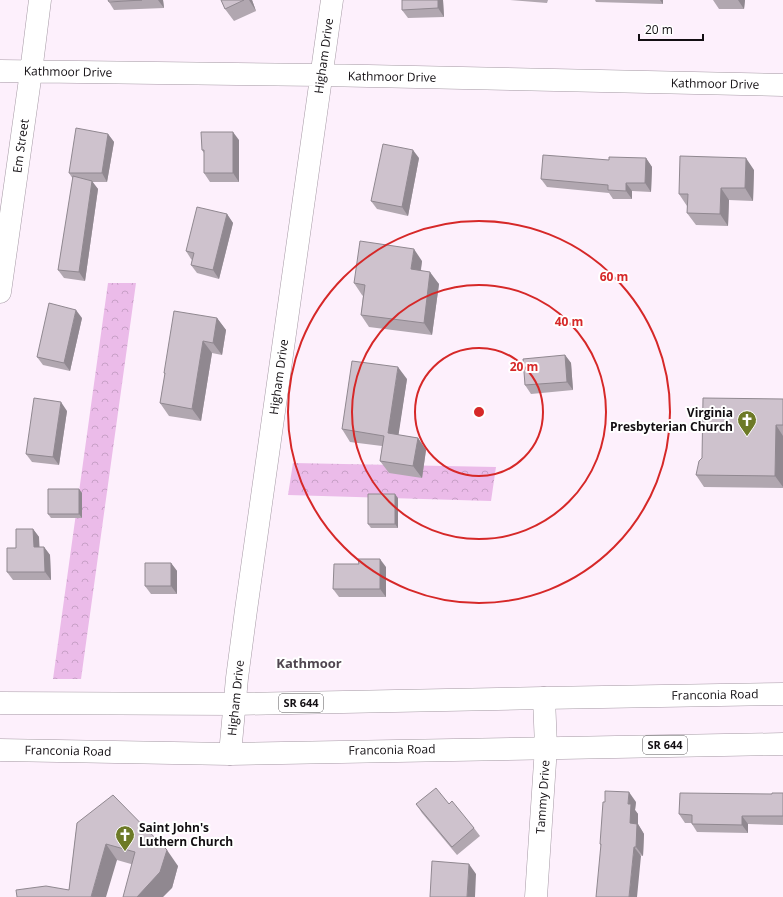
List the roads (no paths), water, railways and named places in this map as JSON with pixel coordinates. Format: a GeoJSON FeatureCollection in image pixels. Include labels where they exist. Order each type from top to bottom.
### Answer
{"type":"FeatureCollection","features":[{"type":"Feature","properties":{"kind":"street","name":"Em Street"},"geometry":{"type":"LineString","coordinates":[[0,292],[40,0]]}},
{"type":"Feature","properties":{"kind":"street","name":"Higham Drive"},"geometry":{"type":"LineString","coordinates":[[230,754],[247,603],[332,0]]}},
{"type":"Feature","properties":{"kind":"street","name":"Kathmoor Drive"},"geometry":{"type":"LineString","coordinates":[[0,71],[321,75],[783,85]]}},
{"type":"Feature","properties":{"kind":"street","name":"Franconia Road"},"geometry":{"type":"LineString","coordinates":[[0,703],[235,704],[783,694]]}},
{"type":"Feature","properties":{"kind":"street","name":"Tammy Drive"},"geometry":{"type":"LineString","coordinates":[[536,897],[546,747],[544,698]]}},
{"type":"Feature","properties":{"kind":"street","name":"Franconia Road"},"geometry":{"type":"LineString","coordinates":[[0,750],[230,754],[546,747],[783,744]]}},
{"type":"Feature","properties":{"kind":"place","name":"Virginia Presbyterian Church"},"geometry":{"type":"Point","coordinates":[747,437]}},
{"type":"Feature","properties":{"kind":"place","name":"Saint John's Luthern Church"},"geometry":{"type":"Point","coordinates":[125,852]}},
{"type":"Feature","properties":{"kind":"district","name":"Kathmoor"},"geometry":{"type":"Point","coordinates":[309,663]}}]}
